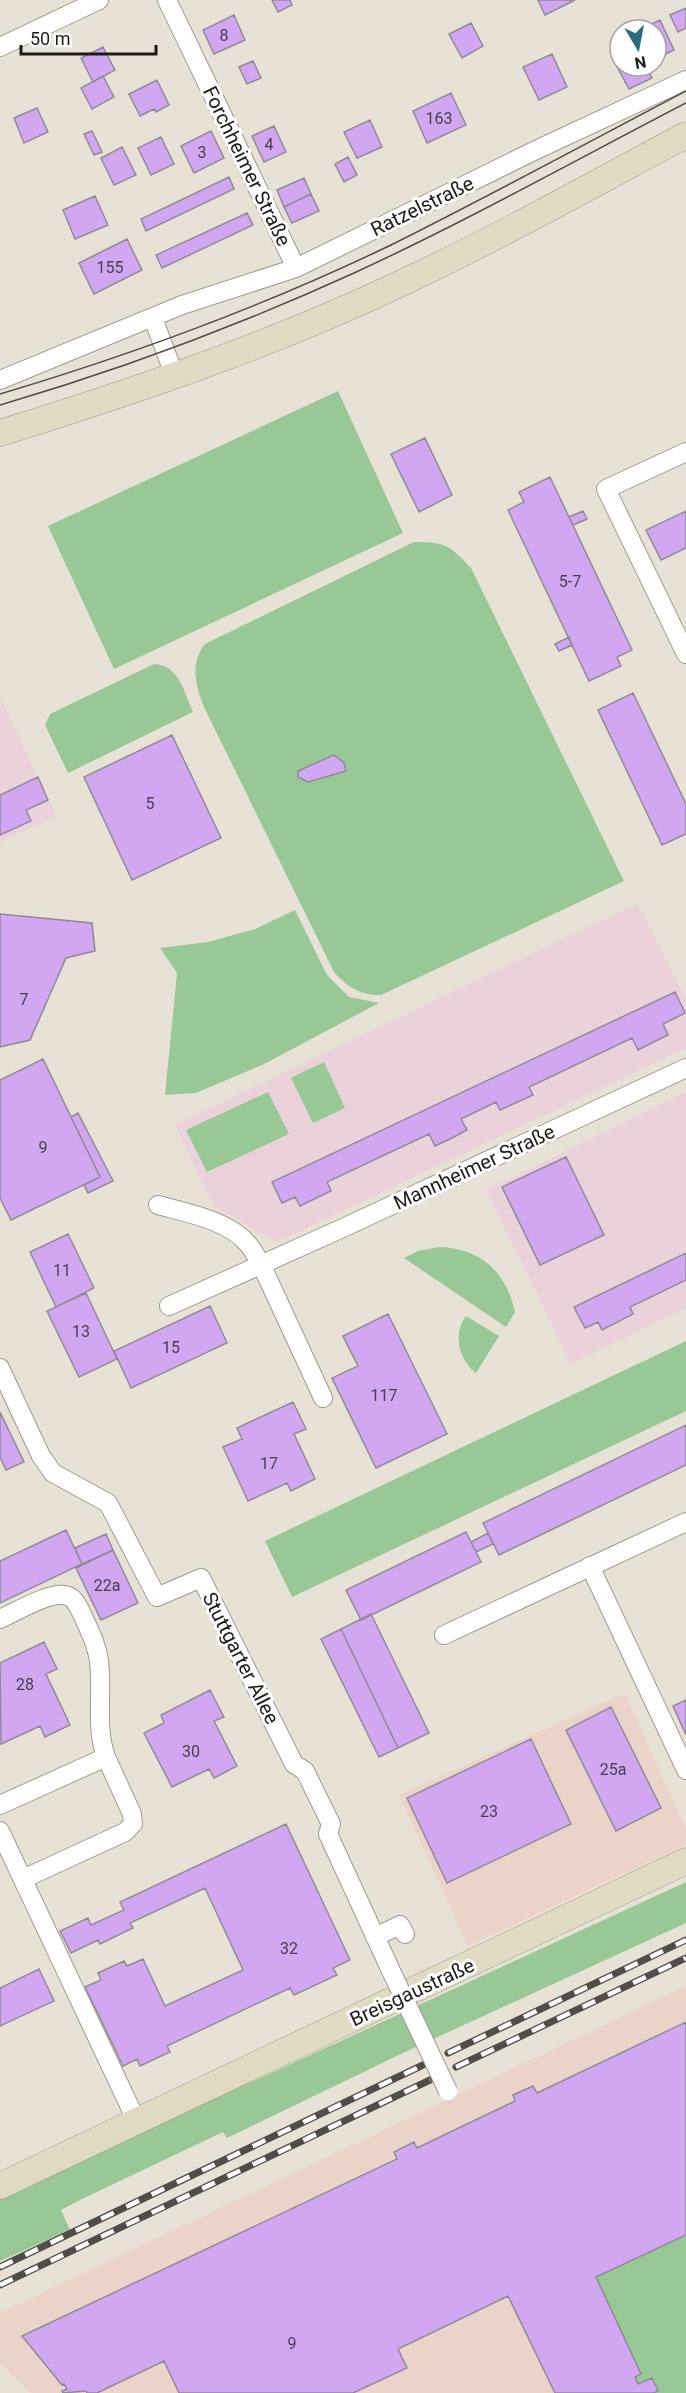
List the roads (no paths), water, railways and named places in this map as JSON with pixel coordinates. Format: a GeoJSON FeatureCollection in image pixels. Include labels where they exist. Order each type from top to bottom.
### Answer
{"type":"FeatureCollection","features":[{"type":"Feature","properties":{"kind":"street"},"geometry":{"type":"LineString","coordinates":[[0,47],[99,0]]}},
{"type":"Feature","properties":{"kind":"street","name":"Forchheimer Straße"},"geometry":{"type":"LineString","coordinates":[[167,0],[296,268]]}},
{"type":"Feature","properties":{"kind":"street","name":"Ratzelstraße"},"geometry":{"type":"LineString","coordinates":[[0,380],[182,305],[296,268],[536,150],[686,80]]}},
{"type":"Feature","properties":{"kind":"street"},"geometry":{"type":"LineString","coordinates":[[0,433],[176,376],[264,343],[407,281],[686,135]]}},
{"type":"Feature","properties":{"kind":"street"},"geometry":{"type":"LineString","coordinates":[[153,318],[176,376]]}},
{"type":"Feature","properties":{"kind":"street"},"geometry":{"type":"LineString","coordinates":[[686,452],[606,489],[686,654]]}},
{"type":"Feature","properties":{"kind":"street","name":"Mannheimer Straße"},"geometry":{"type":"LineString","coordinates":[[169,1306],[686,1068]]}},
{"type":"Feature","properties":{"kind":"street"},"geometry":{"type":"LineString","coordinates":[[158,1205],[187,1212],[229,1229],[248,1244],[261,1264],[323,1398]]}},
{"type":"Feature","properties":{"kind":"street","name":"Stuttgarter Allee"},"geometry":{"type":"LineString","coordinates":[[0,1368],[41,1456],[53,1473],[108,1503],[157,1597],[201,1578],[294,1764],[305,1771],[311,1782],[331,1824],[328,1834],[392,1973],[413,2032],[451,2097]]}},
{"type":"Feature","properties":{"kind":"street"},"geometry":{"type":"LineString","coordinates":[[444,1635],[686,1522]]}},
{"type":"Feature","properties":{"kind":"street"},"geometry":{"type":"LineString","coordinates":[[590,1566],[686,1770]]}},
{"type":"Feature","properties":{"kind":"street"},"geometry":{"type":"LineString","coordinates":[[0,1619],[54,1596],[65,1595],[75,1602],[91,1632],[97,1650],[100,1672],[101,1731],[106,1757],[131,1810],[133,1821],[131,1827],[125,1832],[23,1879]]}},
{"type":"Feature","properties":{"kind":"street"},"geometry":{"type":"LineString","coordinates":[[0,1805],[106,1757]]}},
{"type":"Feature","properties":{"kind":"street"},"geometry":{"type":"LineString","coordinates":[[0,1831],[137,2122]]}},
{"type":"Feature","properties":{"kind":"street","name":"Breisgaustraße"},"geometry":{"type":"LineString","coordinates":[[0,2186],[686,1862]]}},
{"type":"Feature","properties":{"kind":"street"},"geometry":{"type":"LineString","coordinates":[[375,1937],[400,1925],[405,1934]]}},
{"type":"Feature","properties":{"kind":"tram line"},"geometry":{"type":"LineString","coordinates":[[0,394],[150,345],[297,288],[393,244],[686,91]]}},
{"type":"Feature","properties":{"kind":"tram line"},"geometry":{"type":"LineString","coordinates":[[0,405],[135,362],[311,292],[438,233],[686,103]]}},
{"type":"Feature","properties":{"kind":"railway"},"geometry":{"type":"LineString","coordinates":[[448,2053],[686,1940]]}},
{"type":"Feature","properties":{"kind":"railway"},"geometry":{"type":"LineString","coordinates":[[456,2067],[686,1958]]}},
{"type":"Feature","properties":{"kind":"railway"},"geometry":{"type":"LineString","coordinates":[[0,2267],[423,2065]]}},
{"type":"Feature","properties":{"kind":"railway"},"geometry":{"type":"LineString","coordinates":[[0,2285],[430,2080]]}}]}
